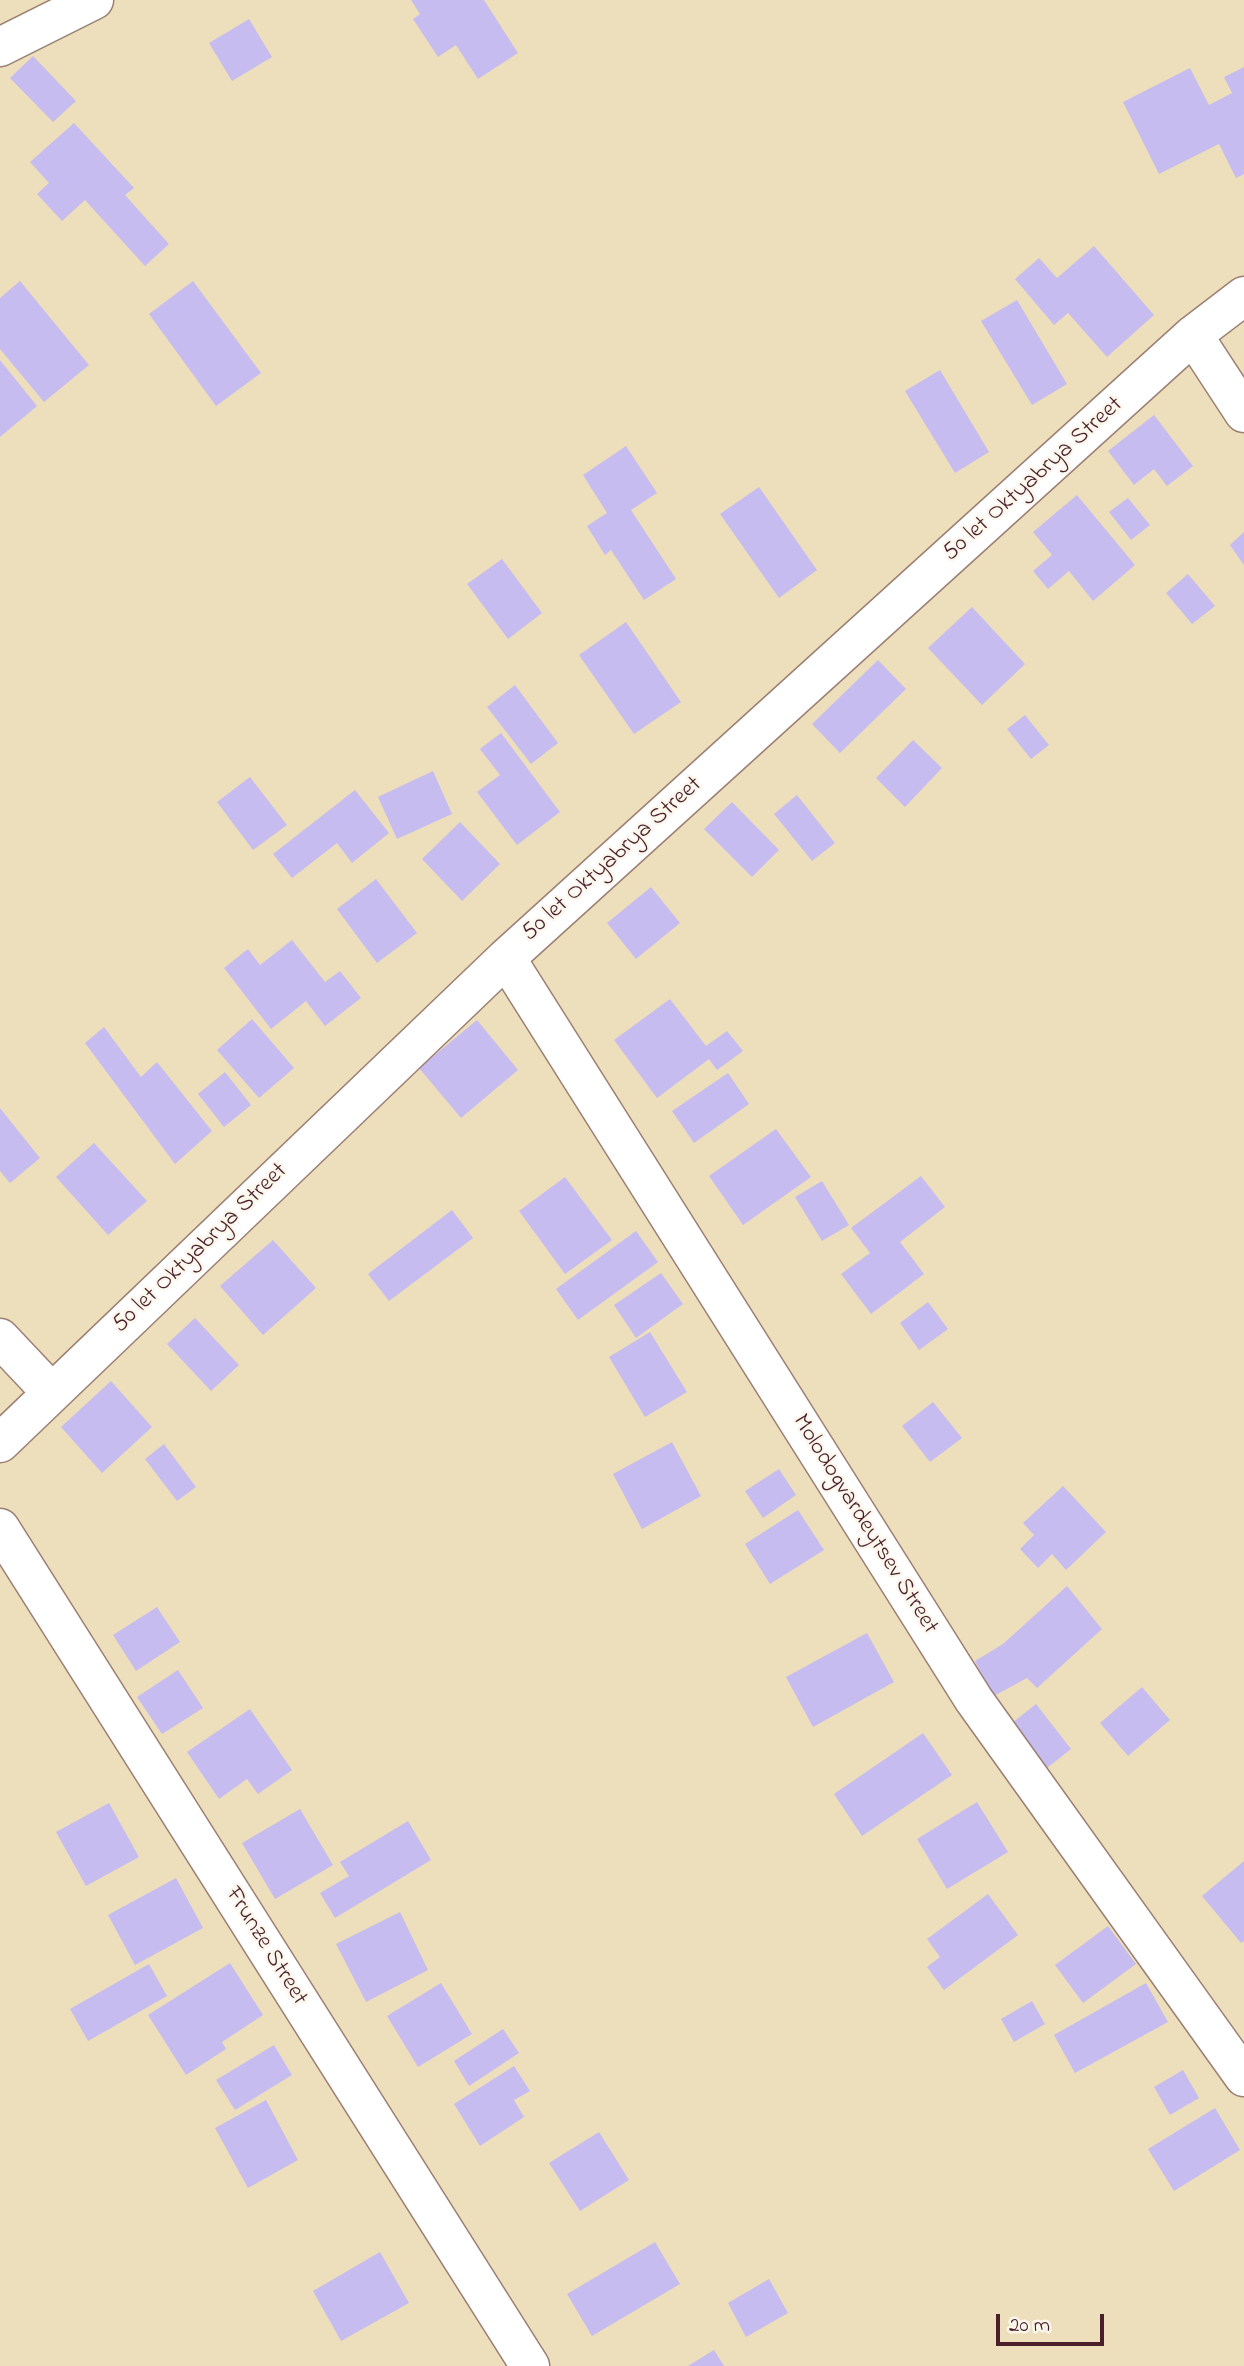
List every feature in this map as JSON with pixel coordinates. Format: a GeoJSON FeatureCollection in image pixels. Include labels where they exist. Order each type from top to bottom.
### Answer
{"type":"FeatureCollection","features":[{"type":"Feature","properties":{"kind":"street"},"geometry":{"type":"LineString","coordinates":[[0,47],[94,0]]}},
{"type":"Feature","properties":{"kind":"street","name":"50 let Oktyabrya Street"},"geometry":{"type":"LineString","coordinates":[[0,1443],[506,958],[1193,335],[1244,296]]}},
{"type":"Feature","properties":{"kind":"street"},"geometry":{"type":"LineString","coordinates":[[1193,335],[1244,413]]}},
{"type":"Feature","properties":{"kind":"street","name":"Molodogvardeytsev Street"},"geometry":{"type":"LineString","coordinates":[[506,958],[974,1700],[1244,2077]]}},
{"type":"Feature","properties":{"kind":"street"},"geometry":{"type":"LineString","coordinates":[[0,1338],[51,1392]]}},
{"type":"Feature","properties":{"kind":"street","name":"Frunze Street"},"geometry":{"type":"LineString","coordinates":[[0,1528],[530,2366]]}},
{"type":"Feature","properties":{"kind":"building"},"geometry":{"type":"Polygon","coordinates":[[[411,0],[484,0],[518,53],[478,79],[456,45],[438,57],[413,19],[420,14],[411,0]]]}},
{"type":"Feature","properties":{"kind":"building"},"geometry":{"type":"Polygon","coordinates":[[[249,19],[272,57],[232,81],[209,43],[249,19]]]}},
{"type":"Feature","properties":{"kind":"building"},"geometry":{"type":"Polygon","coordinates":[[[33,56],[76,101],[53,122],[10,78],[33,56]]]}},
{"type":"Feature","properties":{"kind":"building"},"geometry":{"type":"Polygon","coordinates":[[[1244,67],[1244,174],[1236,178],[1219,144],[1159,174],[1123,102],[1190,68],[1209,105],[1232,93],[1224,77],[1244,67]]]}},
{"type":"Feature","properties":{"kind":"building"},"geometry":{"type":"Polygon","coordinates":[[[74,123],[134,188],[125,195],[169,244],[145,266],[85,200],[62,221],[37,194],[49,183],[30,162],[74,123]]]}},
{"type":"Feature","properties":{"kind":"building"},"geometry":{"type":"Polygon","coordinates":[[[1094,246],[1154,315],[1107,357],[1068,313],[1054,325],[1015,279],[1039,258],[1057,278],[1094,246]]]}},
{"type":"Feature","properties":{"kind":"building"},"geometry":{"type":"Polygon","coordinates":[[[20,281],[89,365],[44,402],[0,349],[0,298],[20,281]]]}},
{"type":"Feature","properties":{"kind":"building"},"geometry":{"type":"Polygon","coordinates":[[[193,281],[261,373],[216,406],[149,314],[193,281]]]}},
{"type":"Feature","properties":{"kind":"building"},"geometry":{"type":"Polygon","coordinates":[[[1017,300],[1067,384],[1032,405],[981,321],[1017,300]]]}},
{"type":"Feature","properties":{"kind":"building"},"geometry":{"type":"Polygon","coordinates":[[[0,360],[37,406],[0,437],[0,360]]]}},
{"type":"Feature","properties":{"kind":"building"},"geometry":{"type":"Polygon","coordinates":[[[940,370],[989,452],[955,473],[905,391],[940,370]]]}},
{"type":"Feature","properties":{"kind":"building"},"geometry":{"type":"Polygon","coordinates":[[[1154,415],[1193,466],[1167,486],[1154,469],[1134,485],[1108,451],[1154,415]]]}},
{"type":"Feature","properties":{"kind":"building"},"geometry":{"type":"Polygon","coordinates":[[[626,446],[657,493],[631,510],[676,579],[644,600],[611,550],[605,555],[587,526],[607,513],[583,475],[626,446]]]}},
{"type":"Feature","properties":{"kind":"building"},"geometry":{"type":"Polygon","coordinates":[[[759,487],[817,570],[779,598],[720,514],[759,487]]]}},
{"type":"Feature","properties":{"kind":"building"},"geometry":{"type":"Polygon","coordinates":[[[1077,495],[1135,565],[1093,601],[1069,571],[1048,589],[1033,571],[1052,555],[1033,532],[1077,495]]]}},
{"type":"Feature","properties":{"kind":"building"},"geometry":{"type":"Polygon","coordinates":[[[1128,498],[1150,525],[1131,540],[1109,512],[1128,498]]]}},
{"type":"Feature","properties":{"kind":"building"},"geometry":{"type":"Polygon","coordinates":[[[1244,532],[1244,565],[1230,545],[1244,532]]]}},
{"type":"Feature","properties":{"kind":"building"},"geometry":{"type":"Polygon","coordinates":[[[502,559],[542,613],[508,639],[467,584],[502,559]]]}},
{"type":"Feature","properties":{"kind":"building"},"geometry":{"type":"Polygon","coordinates":[[[1188,574],[1215,606],[1192,624],[1166,593],[1188,574]]]}},
{"type":"Feature","properties":{"kind":"building"},"geometry":{"type":"Polygon","coordinates":[[[972,607],[1025,664],[982,705],[928,648],[972,607]]]}},
{"type":"Feature","properties":{"kind":"building"},"geometry":{"type":"Polygon","coordinates":[[[626,622],[681,702],[634,734],[579,655],[626,622]]]}},
{"type":"Feature","properties":{"kind":"building"},"geometry":{"type":"Polygon","coordinates":[[[878,660],[906,689],[840,753],[812,724],[878,660]]]}},
{"type":"Feature","properties":{"kind":"building"},"geometry":{"type":"Polygon","coordinates":[[[515,685],[558,743],[531,764],[487,707],[515,685]]]}},
{"type":"Feature","properties":{"kind":"building"},"geometry":{"type":"Polygon","coordinates":[[[1025,715],[1049,745],[1031,759],[1007,729],[1025,715]]]}},
{"type":"Feature","properties":{"kind":"building"},"geometry":{"type":"Polygon","coordinates":[[[501,733],[560,812],[517,845],[477,792],[500,775],[480,749],[501,733]]]}},
{"type":"Feature","properties":{"kind":"building"},"geometry":{"type":"Polygon","coordinates":[[[913,740],[942,768],[905,807],[876,778],[913,740]]]}},
{"type":"Feature","properties":{"kind":"building"},"geometry":{"type":"Polygon","coordinates":[[[433,771],[452,814],[397,839],[378,797],[433,771]]]}},
{"type":"Feature","properties":{"kind":"building"},"geometry":{"type":"Polygon","coordinates":[[[250,777],[287,825],[253,850],[217,802],[250,777]]]}},
{"type":"Feature","properties":{"kind":"building"},"geometry":{"type":"Polygon","coordinates":[[[355,790],[389,833],[352,863],[337,843],[292,878],[273,854],[355,790]]]}},
{"type":"Feature","properties":{"kind":"building"},"geometry":{"type":"Polygon","coordinates":[[[797,795],[835,843],[812,861],[774,814],[797,795]]]}},
{"type":"Feature","properties":{"kind":"building"},"geometry":{"type":"Polygon","coordinates":[[[732,802],[779,850],[752,877],[704,829],[732,802]]]}},
{"type":"Feature","properties":{"kind":"building"},"geometry":{"type":"Polygon","coordinates":[[[460,822],[500,864],[462,901],[422,859],[460,822]]]}},
{"type":"Feature","properties":{"kind":"building"},"geometry":{"type":"Polygon","coordinates":[[[376,879],[417,933],[377,963],[337,909],[376,879]]]}},
{"type":"Feature","properties":{"kind":"building"},"geometry":{"type":"Polygon","coordinates":[[[651,887],[680,923],[636,959],[607,923],[651,887]]]}},
{"type":"Feature","properties":{"kind":"building"},"geometry":{"type":"Polygon","coordinates":[[[292,940],[325,982],[340,971],[361,998],[325,1026],[306,1001],[271,1029],[224,968],[248,949],[260,965],[292,940]]]}},
{"type":"Feature","properties":{"kind":"building"},"geometry":{"type":"Polygon","coordinates":[[[670,999],[706,1046],[727,1031],[743,1051],[717,1070],[709,1059],[657,1098],[614,1040],[670,999]]]}},
{"type":"Feature","properties":{"kind":"building"},"geometry":{"type":"Polygon","coordinates":[[[252,1019],[294,1068],[259,1098],[217,1050],[252,1019]]]}},
{"type":"Feature","properties":{"kind":"building"},"geometry":{"type":"Polygon","coordinates":[[[477,1020],[518,1070],[461,1118],[419,1068],[477,1020]]]}},
{"type":"Feature","properties":{"kind":"building"},"geometry":{"type":"Polygon","coordinates":[[[104,1027],[141,1077],[157,1062],[212,1131],[175,1164],[85,1043],[104,1027]]]}},
{"type":"Feature","properties":{"kind":"building"},"geometry":{"type":"Polygon","coordinates":[[[225,1072],[251,1105],[224,1127],[198,1094],[225,1072]]]}},
{"type":"Feature","properties":{"kind":"building"},"geometry":{"type":"Polygon","coordinates":[[[728,1073],[749,1104],[694,1143],[672,1111],[728,1073]]]}},
{"type":"Feature","properties":{"kind":"building"},"geometry":{"type":"Polygon","coordinates":[[[0,1108],[40,1158],[10,1183],[0,1171],[0,1108]]]}},
{"type":"Feature","properties":{"kind":"building"},"geometry":{"type":"Polygon","coordinates":[[[776,1129],[811,1177],[743,1225],[709,1176],[776,1129]]]}},
{"type":"Feature","properties":{"kind":"building"},"geometry":{"type":"Polygon","coordinates":[[[94,1143],[147,1201],[108,1235],[56,1177],[94,1143]]]}},
{"type":"Feature","properties":{"kind":"building"},"geometry":{"type":"Polygon","coordinates":[[[921,1176],[945,1207],[900,1242],[924,1274],[871,1314],[841,1274],[870,1253],[851,1228],[921,1176]]]}},
{"type":"Feature","properties":{"kind":"building"},"geometry":{"type":"Polygon","coordinates":[[[565,1177],[612,1240],[565,1274],[519,1211],[565,1177]]]}},
{"type":"Feature","properties":{"kind":"building"},"geometry":{"type":"Polygon","coordinates":[[[822,1181],[849,1225],[822,1241],[795,1197],[822,1181]]]}},
{"type":"Feature","properties":{"kind":"building"},"geometry":{"type":"Polygon","coordinates":[[[452,1210],[473,1238],[389,1301],[368,1274],[452,1210]]]}},
{"type":"Feature","properties":{"kind":"building"},"geometry":{"type":"Polygon","coordinates":[[[636,1231],[658,1262],[578,1320],[556,1289],[636,1231]]]}},
{"type":"Feature","properties":{"kind":"building"},"geometry":{"type":"Polygon","coordinates":[[[273,1240],[316,1288],[263,1335],[220,1286],[273,1240]]]}},
{"type":"Feature","properties":{"kind":"building"},"geometry":{"type":"Polygon","coordinates":[[[661,1273],[683,1304],[636,1338],[614,1305],[661,1273]]]}},
{"type":"Feature","properties":{"kind":"building"},"geometry":{"type":"Polygon","coordinates":[[[928,1302],[948,1329],[919,1350],[900,1323],[928,1302]]]}},
{"type":"Feature","properties":{"kind":"building"},"geometry":{"type":"Polygon","coordinates":[[[195,1318],[239,1365],[211,1391],[167,1344],[195,1318]]]}},
{"type":"Feature","properties":{"kind":"building"},"geometry":{"type":"Polygon","coordinates":[[[650,1332],[687,1392],[645,1417],[609,1357],[650,1332]]]}},
{"type":"Feature","properties":{"kind":"building"},"geometry":{"type":"Polygon","coordinates":[[[111,1381],[152,1427],[102,1473],[61,1427],[111,1381]]]}},
{"type":"Feature","properties":{"kind":"building"},"geometry":{"type":"Polygon","coordinates":[[[933,1402],[962,1438],[930,1462],[902,1426],[933,1402]]]}},
{"type":"Feature","properties":{"kind":"building"},"geometry":{"type":"Polygon","coordinates":[[[672,1442],[701,1496],[642,1529],[613,1474],[672,1442]]]}},
{"type":"Feature","properties":{"kind":"building"},"geometry":{"type":"Polygon","coordinates":[[[164,1444],[196,1487],[177,1501],[145,1459],[164,1444]]]}},
{"type":"Feature","properties":{"kind":"building"},"geometry":{"type":"Polygon","coordinates":[[[779,1469],[796,1495],[763,1518],[745,1491],[779,1469]]]}},
{"type":"Feature","properties":{"kind":"building"},"geometry":{"type":"Polygon","coordinates":[[[1063,1486],[1106,1532],[1066,1570],[1052,1554],[1038,1568],[1020,1549],[1034,1535],[1023,1523],[1063,1486]]]}},
{"type":"Feature","properties":{"kind":"building"},"geometry":{"type":"Polygon","coordinates":[[[798,1510],[824,1550],[770,1584],[745,1544],[798,1510]]]}},
{"type":"Feature","properties":{"kind":"building"},"geometry":{"type":"Polygon","coordinates":[[[1067,1586],[1102,1629],[1037,1688],[1027,1678],[992,1697],[975,1661],[1003,1644],[1067,1586]]]}},
{"type":"Feature","properties":{"kind":"building"},"geometry":{"type":"Polygon","coordinates":[[[157,1607],[180,1642],[136,1671],[113,1635],[157,1607]]]}},
{"type":"Feature","properties":{"kind":"building"},"geometry":{"type":"Polygon","coordinates":[[[867,1633],[894,1682],[813,1727],[786,1677],[867,1633]]]}},
{"type":"Feature","properties":{"kind":"building"},"geometry":{"type":"Polygon","coordinates":[[[178,1670],[203,1708],[162,1734],[137,1697],[178,1670]]]}},
{"type":"Feature","properties":{"kind":"building"},"geometry":{"type":"Polygon","coordinates":[[[1142,1687],[1170,1720],[1128,1756],[1100,1723],[1142,1687]]]}},
{"type":"Feature","properties":{"kind":"building"},"geometry":{"type":"Polygon","coordinates":[[[1036,1704],[1071,1749],[1047,1768],[1012,1723],[1036,1704]]]}},
{"type":"Feature","properties":{"kind":"building"},"geometry":{"type":"Polygon","coordinates":[[[250,1709],[292,1770],[258,1794],[247,1779],[219,1799],[187,1752],[250,1709]]]}},
{"type":"Feature","properties":{"kind":"building"},"geometry":{"type":"Polygon","coordinates":[[[923,1733],[952,1775],[862,1836],[834,1794],[923,1733]]]}},
{"type":"Feature","properties":{"kind":"building"},"geometry":{"type":"Polygon","coordinates":[[[977,1802],[1008,1852],[947,1889],[917,1839],[977,1802]]]}},
{"type":"Feature","properties":{"kind":"building"},"geometry":{"type":"Polygon","coordinates":[[[109,1803],[139,1857],[86,1886],[56,1832],[109,1803]]]}},
{"type":"Feature","properties":{"kind":"building"},"geometry":{"type":"Polygon","coordinates":[[[300,1809],[333,1865],[275,1899],[242,1843],[300,1809]]]}},
{"type":"Feature","properties":{"kind":"building"},"geometry":{"type":"Polygon","coordinates":[[[408,1821],[431,1860],[335,1918],[320,1893],[349,1876],[340,1862],[408,1821]]]}},
{"type":"Feature","properties":{"kind":"building"},"geometry":{"type":"Polygon","coordinates":[[[1244,1861],[1244,1941],[1241,1943],[1202,1896],[1244,1861]]]}},
{"type":"Feature","properties":{"kind":"building"},"geometry":{"type":"Polygon","coordinates":[[[176,1878],[203,1928],[135,1965],[108,1915],[176,1878]]]}},
{"type":"Feature","properties":{"kind":"building"},"geometry":{"type":"Polygon","coordinates":[[[988,1894],[1018,1935],[944,1990],[927,1967],[940,1957],[927,1939],[988,1894]]]}},
{"type":"Feature","properties":{"kind":"building"},"geometry":{"type":"Polygon","coordinates":[[[400,1912],[428,1970],[366,2002],[336,1944],[400,1912]]]}},
{"type":"Feature","properties":{"kind":"building"},"geometry":{"type":"Polygon","coordinates":[[[1108,1926],[1136,1964],[1083,2003],[1055,1965],[1108,1926]]]}},
{"type":"Feature","properties":{"kind":"building"},"geometry":{"type":"Polygon","coordinates":[[[230,1963],[263,2015],[222,2042],[226,2049],[186,2075],[148,2015],[230,1963]]]}},
{"type":"Feature","properties":{"kind":"building"},"geometry":{"type":"Polygon","coordinates":[[[149,1964],[167,1996],[88,2041],[70,2009],[149,1964]]]}},
{"type":"Feature","properties":{"kind":"building"},"geometry":{"type":"Polygon","coordinates":[[[441,1983],[472,2034],[418,2067],[387,2016],[441,1983]]]}},
{"type":"Feature","properties":{"kind":"building"},"geometry":{"type":"Polygon","coordinates":[[[1146,1983],[1168,2022],[1075,2073],[1054,2035],[1146,1983]]]}},
{"type":"Feature","properties":{"kind":"building"},"geometry":{"type":"Polygon","coordinates":[[[1032,2001],[1045,2024],[1014,2042],[1001,2019],[1032,2001]]]}},
{"type":"Feature","properties":{"kind":"building"},"geometry":{"type":"Polygon","coordinates":[[[503,2029],[519,2053],[469,2086],[454,2061],[503,2029]]]}},
{"type":"Feature","properties":{"kind":"building"},"geometry":{"type":"Polygon","coordinates":[[[274,2045],[292,2075],[235,2110],[216,2080],[274,2045]]]}},
{"type":"Feature","properties":{"kind":"building"},"geometry":{"type":"Polygon","coordinates":[[[514,2066],[530,2091],[514,2100],[524,2117],[480,2146],[454,2104],[514,2066]]]}},
{"type":"Feature","properties":{"kind":"building"},"geometry":{"type":"Polygon","coordinates":[[[1183,2070],[1199,2098],[1170,2115],[1154,2087],[1183,2070]]]}},
{"type":"Feature","properties":{"kind":"building"},"geometry":{"type":"Polygon","coordinates":[[[266,2100],[298,2160],[248,2188],[215,2128],[266,2100]]]}},
{"type":"Feature","properties":{"kind":"building"},"geometry":{"type":"Polygon","coordinates":[[[1215,2108],[1240,2150],[1174,2191],[1148,2149],[1215,2108]]]}},
{"type":"Feature","properties":{"kind":"building"},"geometry":{"type":"Polygon","coordinates":[[[599,2132],[629,2180],[580,2211],[549,2163],[599,2132]]]}},
{"type":"Feature","properties":{"kind":"building"},"geometry":{"type":"Polygon","coordinates":[[[655,2242],[680,2284],[592,2336],[567,2294],[655,2242]]]}},
{"type":"Feature","properties":{"kind":"building"},"geometry":{"type":"Polygon","coordinates":[[[380,2252],[409,2303],[341,2341],[313,2291],[380,2252]]]}},
{"type":"Feature","properties":{"kind":"building"},"geometry":{"type":"Polygon","coordinates":[[[769,2279],[788,2313],[746,2337],[728,2303],[769,2279]]]}},
{"type":"Feature","properties":{"kind":"building"},"geometry":{"type":"Polygon","coordinates":[[[714,2350],[724,2366],[688,2366],[714,2350]]]}}]}
